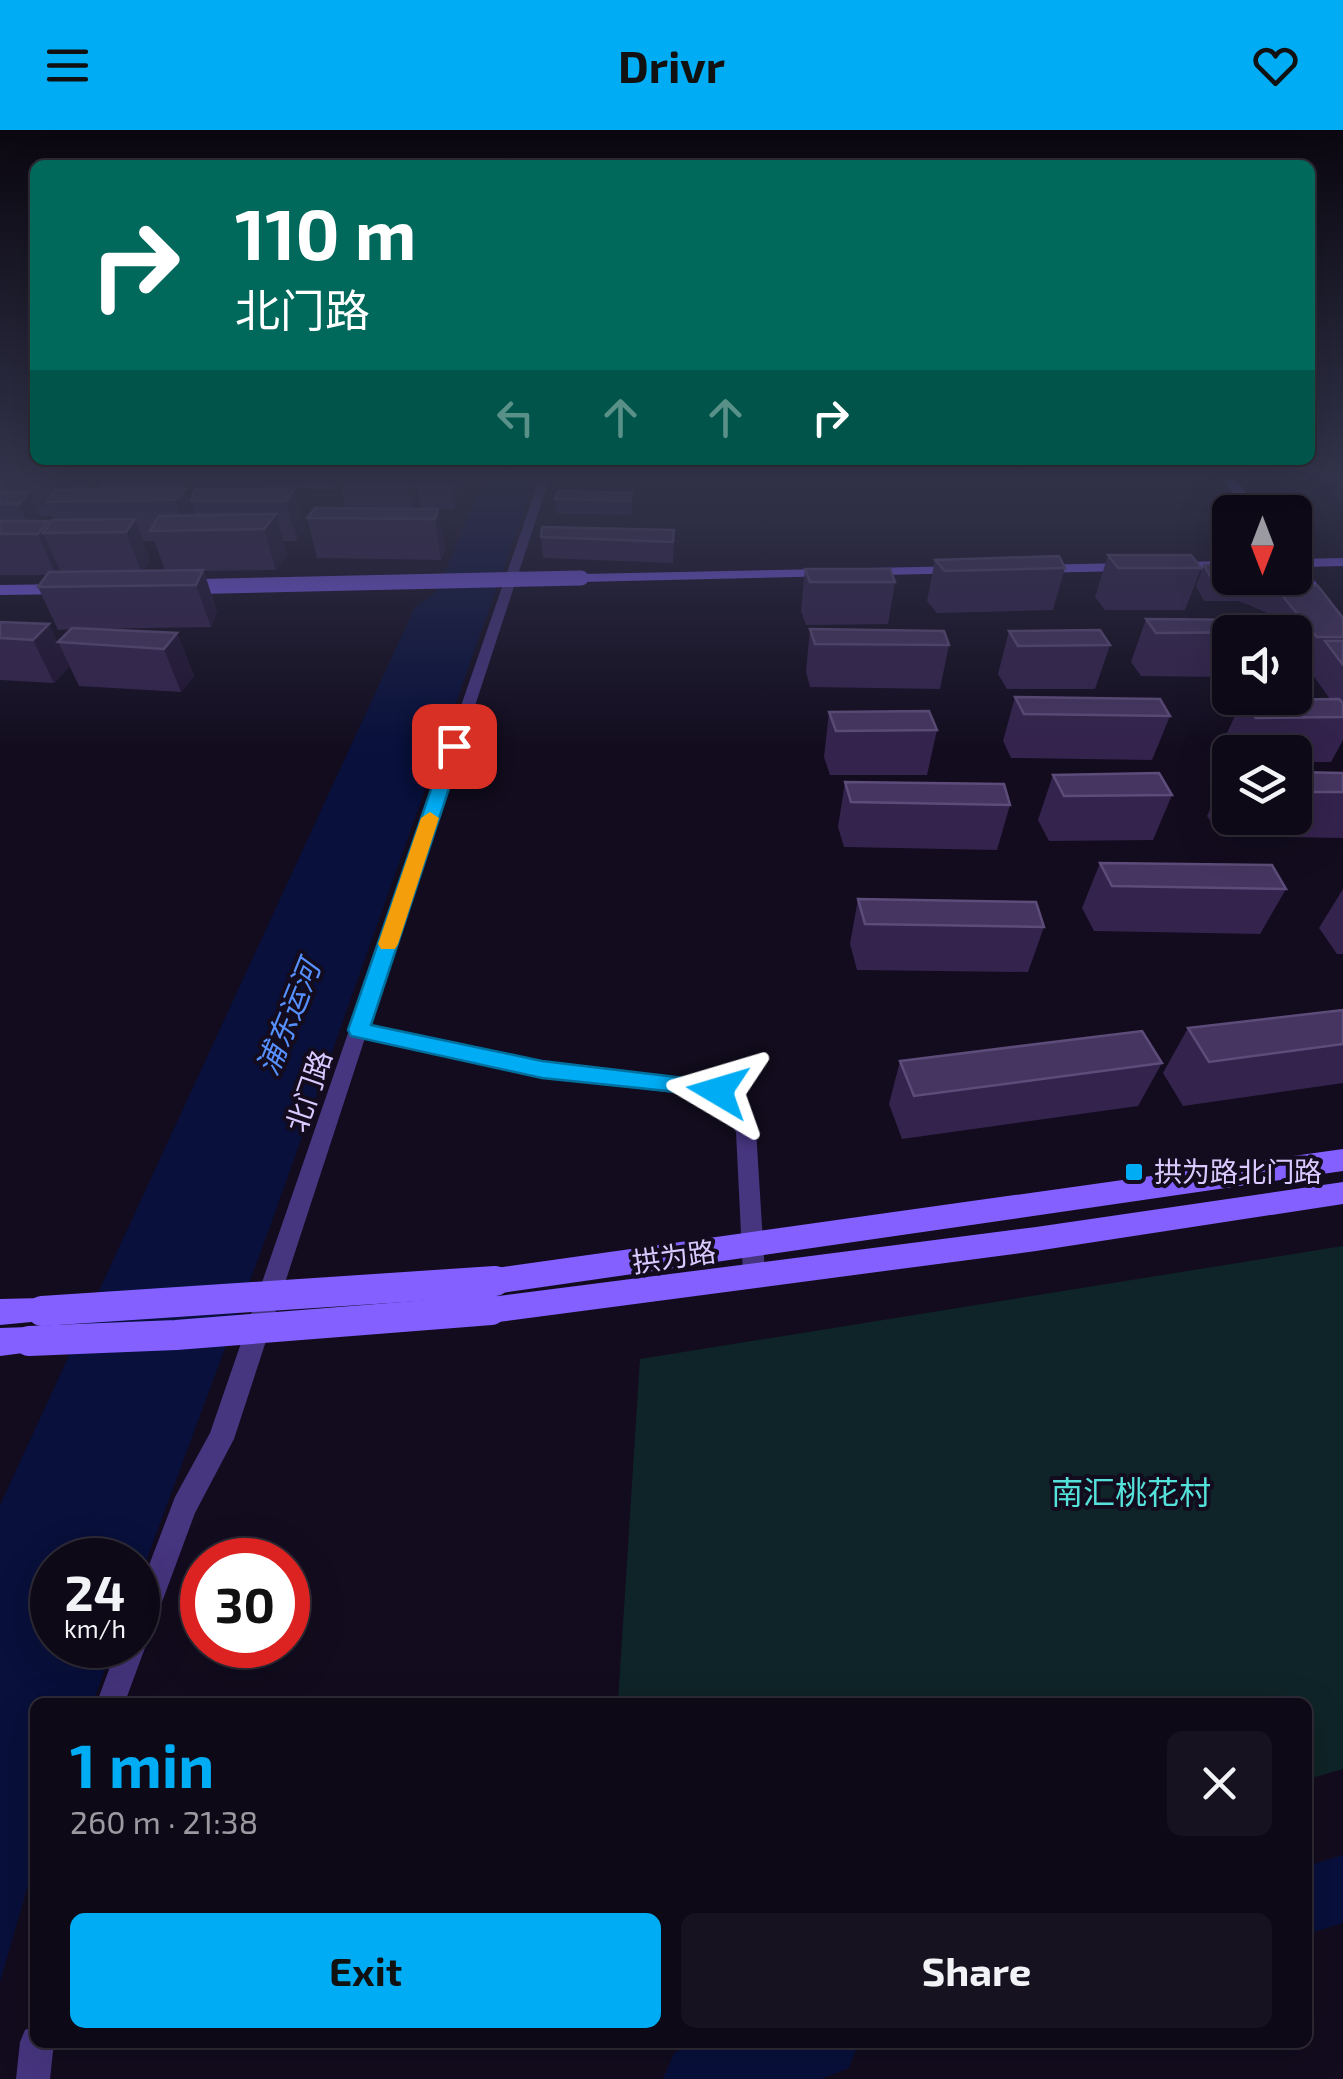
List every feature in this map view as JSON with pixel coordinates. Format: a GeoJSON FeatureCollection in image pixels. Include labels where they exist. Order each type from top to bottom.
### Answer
{"type":"FeatureCollection","features":[{"type":"Feature","properties":{"kind":"street","name":"北门路"},"geometry":{"type":"LineString","coordinates":[[160,1570],[184,1506],[221,1438],[514,568]]}},
{"type":"Feature","properties":{"kind":"street"},"geometry":{"type":"LineString","coordinates":[[1016,569],[1072,568]]}},
{"type":"Feature","properties":{"kind":"street"},"geometry":{"type":"LineString","coordinates":[[165,588],[978,570]]}},
{"type":"Feature","properties":{"kind":"street"},"geometry":{"type":"LineString","coordinates":[[1312,588],[1343,629]]}},
{"type":"Feature","properties":{"kind":"street"},"geometry":{"type":"LineString","coordinates":[[0,590],[88,589]]}},
{"type":"Feature","properties":{"kind":"street"},"geometry":{"type":"LineString","coordinates":[[358,1030],[542,1070],[718,1091],[746,1130],[751,1260]]}},
{"type":"Feature","properties":{"kind":"street","name":"拱为路"},"geometry":{"type":"LineString","coordinates":[[14,1342],[252,1330],[751,1260],[1343,1160]]}},
{"type":"Feature","properties":{"kind":"street","name":"拱为路"},"geometry":{"type":"LineString","coordinates":[[751,1260],[1036,1240],[1343,1194]]}},
{"type":"Feature","properties":{"kind":"street","name":"拱为路"},"geometry":{"type":"LineString","coordinates":[[0,1312],[493,1296]]}},
{"type":"Feature","properties":{"kind":"street"},"geometry":{"type":"LineString","coordinates":[[113,1698],[124,1668]]}},
{"type":"Feature","properties":{"kind":"street"},"geometry":{"type":"LineString","coordinates":[[33,2079],[37,2048]]}},
{"type":"Feature","properties":{"kind":"green space","name":"南汇桃花村"},"geometry":{"type":"Polygon","coordinates":[[[1343,1246],[1343,1769],[1312,1778],[1312,1698],[618,1698],[640,1359],[1343,1246]]]}},
{"type":"Feature","properties":{"kind":"water","name":"浦东运河"},"geometry":{"type":"Polygon","coordinates":[[[447,568],[504,568],[272,1221],[155,1538],[30,1538],[30,1668],[106,1668],[94,1698],[30,1698],[30,1878],[0,1982],[0,1505],[415,607],[437,591],[447,568]]]}},
{"type":"Feature","properties":{"kind":"building"},"geometry":{"type":"Polygon","coordinates":[[[942,568],[1065,568],[945,571],[942,568]]]}},
{"type":"Feature","properties":{"kind":"building"},"geometry":{"type":"Polygon","coordinates":[[[805,569],[890,569],[895,582],[810,582],[805,569]]]}},
{"type":"Feature","properties":{"kind":"building"},"geometry":{"type":"Polygon","coordinates":[[[203,570],[196,585],[38,587],[49,572],[203,570]]]}},
{"type":"Feature","properties":{"kind":"building"},"geometry":{"type":"Polygon","coordinates":[[[1312,584],[1318,586],[1343,618],[1343,637],[1317,637],[1312,631],[1312,615],[1298,615],[1282,595],[1312,595],[1312,584]]]}},
{"type":"Feature","properties":{"kind":"building"},"geometry":{"type":"Polygon","coordinates":[[[1146,619],[1212,619],[1212,633],[1156,633],[1146,619]]]}},
{"type":"Feature","properties":{"kind":"building"},"geometry":{"type":"Polygon","coordinates":[[[0,622],[49,624],[33,640],[0,638],[0,622]]]}},
{"type":"Feature","properties":{"kind":"building"},"geometry":{"type":"Polygon","coordinates":[[[72,628],[177,633],[164,649],[58,642],[72,628]]]}},
{"type":"Feature","properties":{"kind":"building"},"geometry":{"type":"Polygon","coordinates":[[[810,629],[944,631],[949,645],[815,644],[810,629]]]}},
{"type":"Feature","properties":{"kind":"building"},"geometry":{"type":"Polygon","coordinates":[[[1100,630],[1110,645],[1018,646],[1009,631],[1100,630]]]}},
{"type":"Feature","properties":{"kind":"building"},"geometry":{"type":"Polygon","coordinates":[[[1325,641],[1343,641],[1343,665],[1325,641]]]}},
{"type":"Feature","properties":{"kind":"building"},"geometry":{"type":"Polygon","coordinates":[[[1015,697],[1160,699],[1170,716],[1024,714],[1015,697]]]}},
{"type":"Feature","properties":{"kind":"building"},"geometry":{"type":"Polygon","coordinates":[[[1312,699],[1339,699],[1343,703],[1343,717],[1254,715],[1312,715],[1312,699]]]}},
{"type":"Feature","properties":{"kind":"building"},"geometry":{"type":"Polygon","coordinates":[[[929,711],[937,730],[836,731],[829,712],[929,711]]]}},
{"type":"Feature","properties":{"kind":"building"},"geometry":{"type":"Polygon","coordinates":[[[1312,772],[1343,773],[1343,792],[1312,792],[1312,772]]]}},
{"type":"Feature","properties":{"kind":"building"},"geometry":{"type":"Polygon","coordinates":[[[1159,773],[1172,795],[1064,796],[1053,775],[1159,773]]]}},
{"type":"Feature","properties":{"kind":"building"},"geometry":{"type":"Polygon","coordinates":[[[845,782],[1004,784],[1010,805],[851,802],[845,782]]]}},
{"type":"Feature","properties":{"kind":"building"},"geometry":{"type":"Polygon","coordinates":[[[1100,863],[1272,865],[1286,889],[1112,886],[1100,863]]]}},
{"type":"Feature","properties":{"kind":"building"},"geometry":{"type":"Polygon","coordinates":[[[858,899],[1036,902],[1044,927],[865,924],[858,899]]]}},
{"type":"Feature","properties":{"kind":"building"},"geometry":{"type":"Polygon","coordinates":[[[1343,1010],[1343,1044],[1209,1062],[1188,1028],[1343,1010]]]}},
{"type":"Feature","properties":{"kind":"building"},"geometry":{"type":"Polygon","coordinates":[[[1142,1031],[1162,1063],[914,1096],[900,1061],[1142,1031]]]}},
{"type":"Feature","properties":{"kind":"waterway"},"geometry":{"type":"LineString","coordinates":[[1312,1899],[1343,1889]]}},
{"type":"Feature","properties":{"kind":"waterway"},"geometry":{"type":"LineString","coordinates":[[700,2079],[803,2048]]}},
{"type":"Feature","properties":{"kind":"slow traffic"},"geometry":{"type":"LineString","coordinates":[[388,944],[430,818]]}},
{"type":"Feature","properties":{"kind":"place","name":"拱为路北门路"},"geometry":{"type":"Point","coordinates":[1134,1172]}},
{"type":"Feature","properties":{"kind":"route"},"geometry":{"type":"LineString","coordinates":[[454,746],[358,1030],[542,1070],[718,1091]]}}]}
